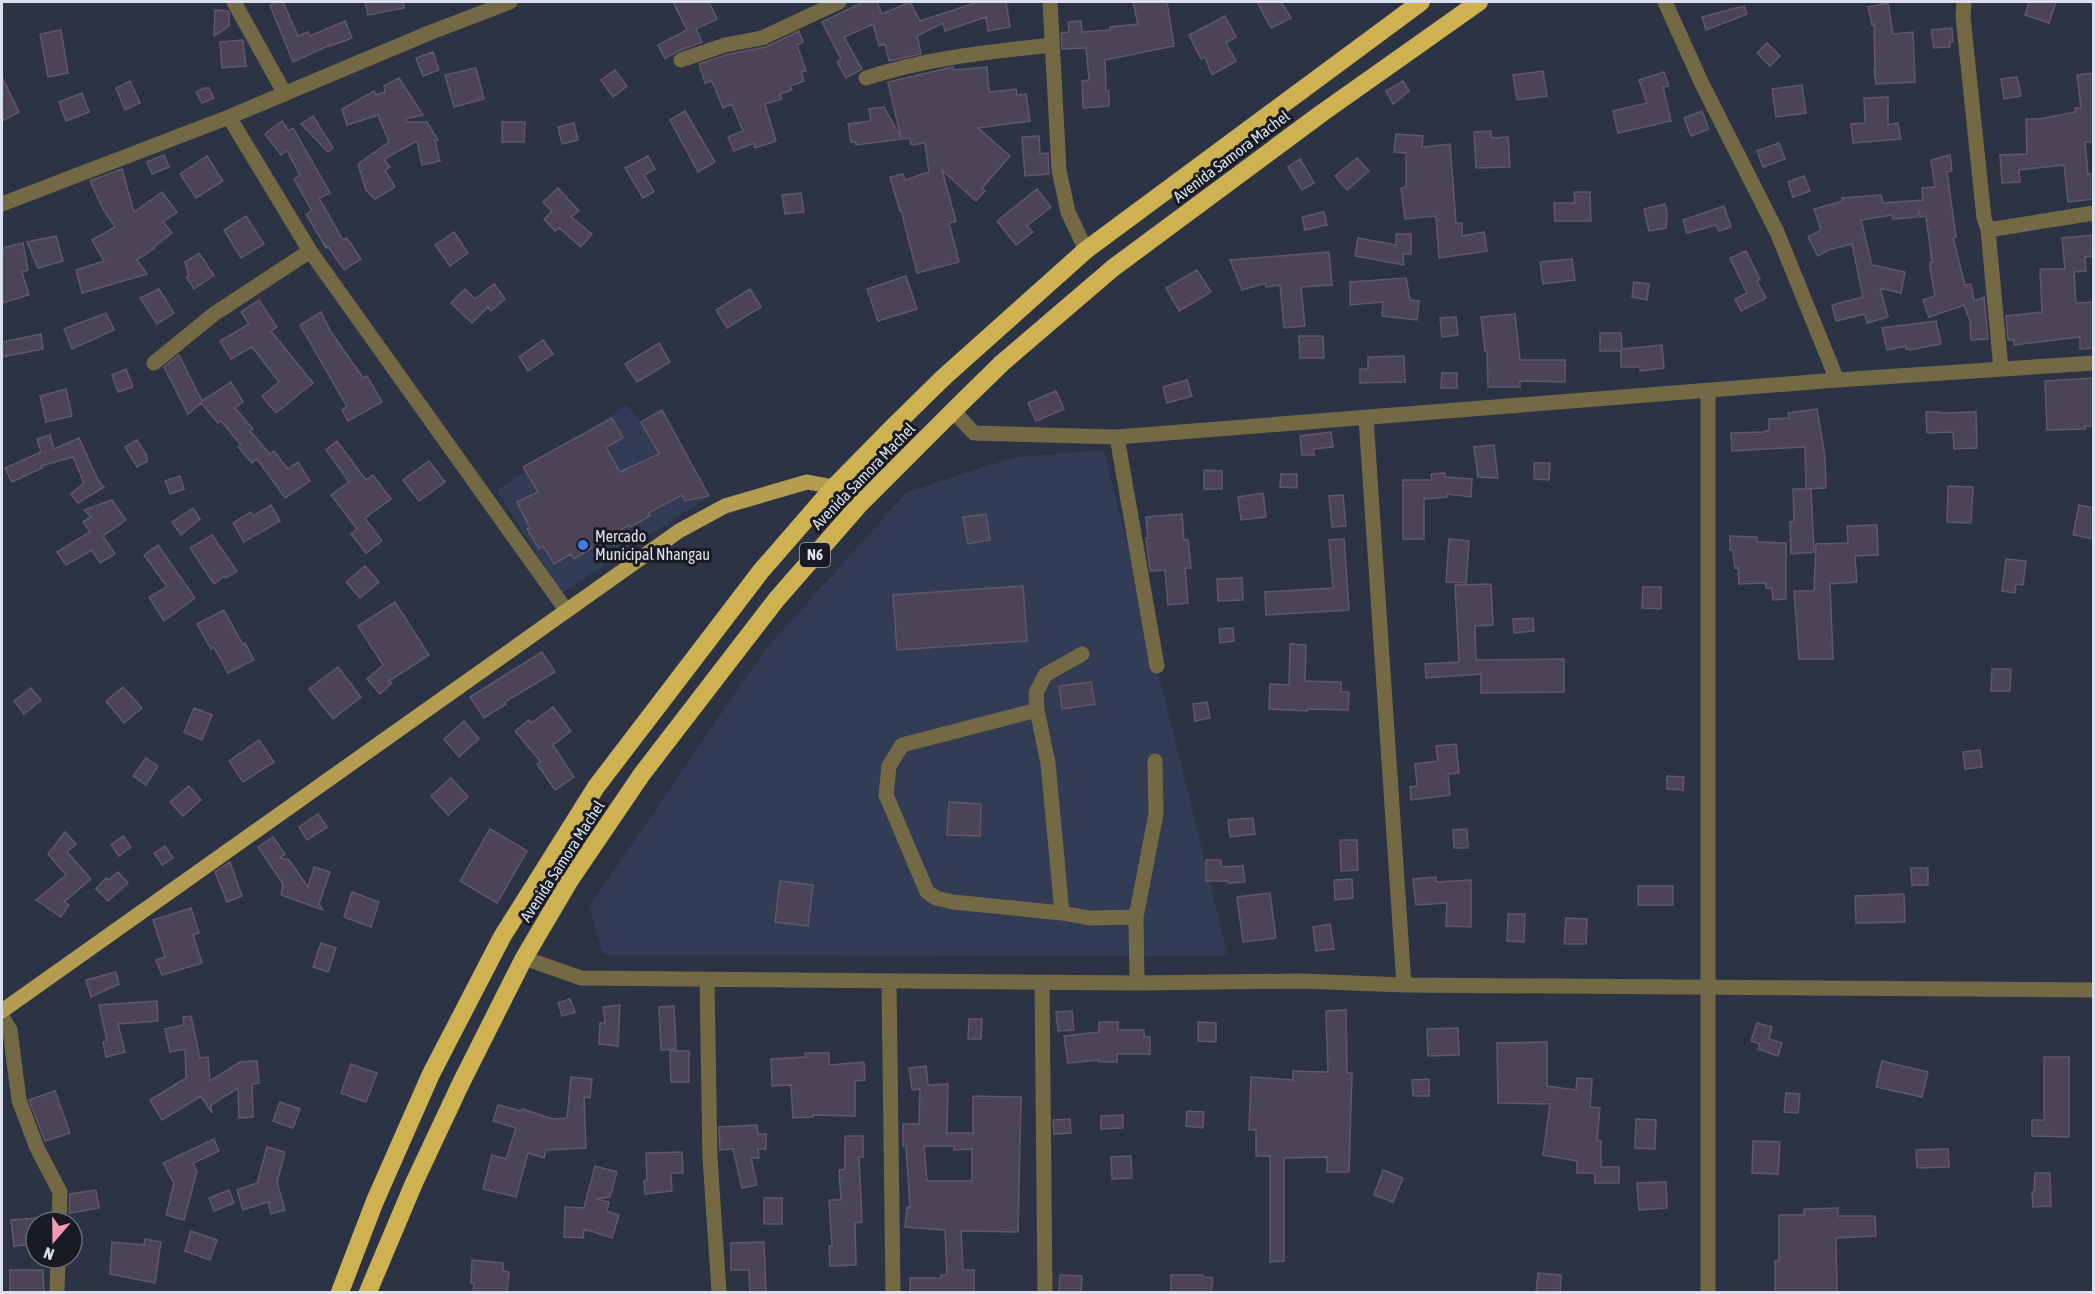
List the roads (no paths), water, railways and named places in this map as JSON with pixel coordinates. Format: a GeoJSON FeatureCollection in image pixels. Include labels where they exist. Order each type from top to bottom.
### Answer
{"type":"FeatureCollection","features":[{"type":"Feature","properties":{"kind":"highway","name":"Avenida Samora Machel"},"geometry":{"type":"LineString","coordinates":[[340,1293],[375,1201],[431,1074],[502,937],[596,787],[760,571],[834,487],[944,377],[1086,250],[1421,2]]}},
{"type":"Feature","properties":{"kind":"highway","name":"Avenida Samora Machel"},"geometry":{"type":"LineString","coordinates":[[368,1293],[414,1183],[524,958],[570,880],[642,774],[776,600],[858,506],[953,411],[1002,363],[1113,268],[1322,113],[1479,2]]}},
{"type":"Feature","properties":{"kind":"main road"},"geometry":{"type":"LineString","coordinates":[[2,1011],[679,531],[725,506],[807,482],[834,487]]}},
{"type":"Feature","properties":{"kind":"street"},"geometry":{"type":"LineString","coordinates":[[234,2],[285,94]]}},
{"type":"Feature","properties":{"kind":"street"},"geometry":{"type":"LineString","coordinates":[[2,204],[229,117],[510,2]]}},
{"type":"Feature","properties":{"kind":"street"},"geometry":{"type":"LineString","coordinates":[[681,60],[725,45],[762,38],[839,2]]}},
{"type":"Feature","properties":{"kind":"street"},"geometry":{"type":"LineString","coordinates":[[1050,2],[1059,170],[1068,212],[1086,250]]}},
{"type":"Feature","properties":{"kind":"street"},"geometry":{"type":"LineString","coordinates":[[1665,2],[1702,84],[1777,232],[1837,380]]}},
{"type":"Feature","properties":{"kind":"street"},"geometry":{"type":"LineString","coordinates":[[1964,2],[1971,95],[1984,218],[1988,230],[2001,369]]}},
{"type":"Feature","properties":{"kind":"street"},"geometry":{"type":"LineString","coordinates":[[866,78],[898,67],[972,54],[1052,45]]}},
{"type":"Feature","properties":{"kind":"street"},"geometry":{"type":"LineString","coordinates":[[229,117],[310,251],[566,610]]}},
{"type":"Feature","properties":{"kind":"street"},"geometry":{"type":"LineString","coordinates":[[1988,230],[2094,213]]}},
{"type":"Feature","properties":{"kind":"street"},"geometry":{"type":"LineString","coordinates":[[154,363],[214,314],[310,251]]}},
{"type":"Feature","properties":{"kind":"street"},"geometry":{"type":"LineString","coordinates":[[953,411],[974,432],[1117,437],[1837,380],[2094,363]]}},
{"type":"Feature","properties":{"kind":"street"},"geometry":{"type":"LineString","coordinates":[[1708,392],[1708,1293]]}},
{"type":"Feature","properties":{"kind":"street"},"geometry":{"type":"LineString","coordinates":[[1366,418],[1404,985]]}},
{"type":"Feature","properties":{"kind":"street"},"geometry":{"type":"LineString","coordinates":[[1117,437],[1157,666]]}},
{"type":"Feature","properties":{"kind":"street"},"geometry":{"type":"LineString","coordinates":[[1062,913],[1048,763],[1037,710],[1036,693],[1045,675],[1082,654]]}},
{"type":"Feature","properties":{"kind":"street"},"geometry":{"type":"LineString","coordinates":[[1037,710],[902,745],[889,766],[886,795],[927,892],[936,898],[952,902],[1062,913],[1089,918],[1136,917]]}},
{"type":"Feature","properties":{"kind":"street"},"geometry":{"type":"LineString","coordinates":[[1137,983],[1136,917],[1156,814],[1155,761]]}},
{"type":"Feature","properties":{"kind":"street"},"geometry":{"type":"LineString","coordinates":[[524,958],[581,978],[1137,983],[1301,981],[1404,985],[2094,990]]}},
{"type":"Feature","properties":{"kind":"street"},"geometry":{"type":"LineString","coordinates":[[706,980],[710,1158],[719,1293]]}},
{"type":"Feature","properties":{"kind":"street"},"geometry":{"type":"LineString","coordinates":[[889,981],[892,1293]]}},
{"type":"Feature","properties":{"kind":"street"},"geometry":{"type":"LineString","coordinates":[[1042,982],[1045,1293]]}},
{"type":"Feature","properties":{"kind":"street"},"geometry":{"type":"LineString","coordinates":[[2,1017],[10,1030],[20,1100],[37,1148],[60,1192],[59,1210]]}},
{"type":"Feature","properties":{"kind":"street"},"geometry":{"type":"LineString","coordinates":[[57,1293],[58,1270]]}},
{"type":"Feature","properties":{"kind":"place","name":"Mercado Municipal Nhangau"},"geometry":{"type":"Point","coordinates":[583,545]}}]}
